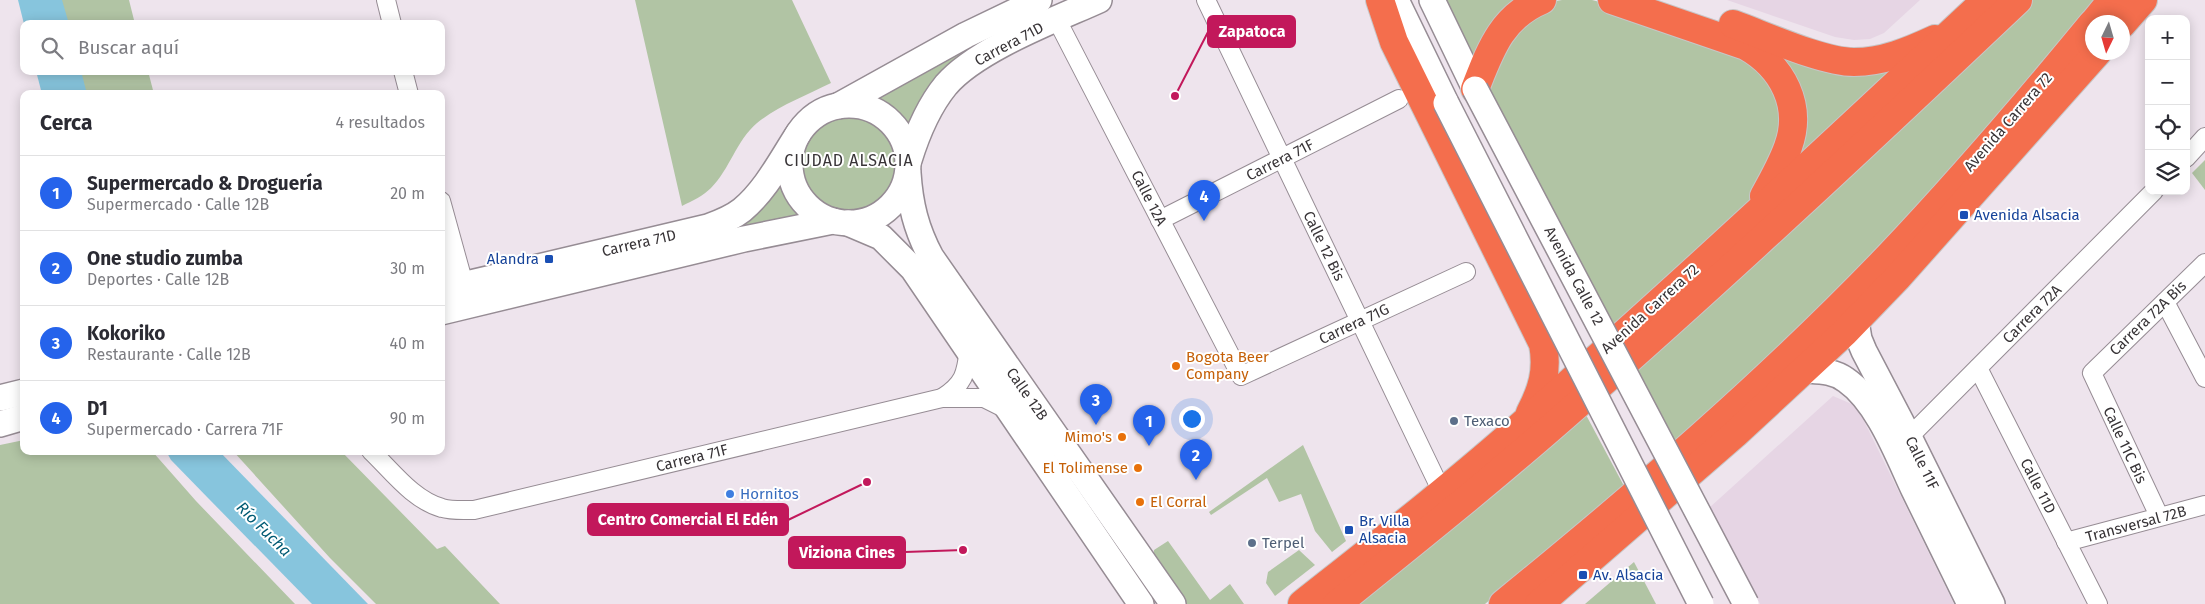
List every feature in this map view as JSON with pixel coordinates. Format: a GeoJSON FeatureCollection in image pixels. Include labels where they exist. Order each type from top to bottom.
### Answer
{"type":"FeatureCollection","features":[{"type":"Feature","properties":{"kind":"highway"},"geometry":{"type":"LineString","coordinates":[[1380,0],[1394,42],[1543,344],[1546,370],[1541,392],[1525,422]]}},
{"type":"Feature","properties":{"kind":"highway"},"geometry":{"type":"LineString","coordinates":[[1475,89],[1499,34],[1514,17],[1532,4],[1542,0]]}},
{"type":"Feature","properties":{"kind":"highway"},"geometry":{"type":"LineString","coordinates":[[1612,0],[1746,46],[1759,54],[1779,74],[1788,91],[1792,108],[1792,130],[1789,146],[1755,214]]}},
{"type":"Feature","properties":{"kind":"highway"},"geometry":{"type":"LineString","coordinates":[[1668,0],[1823,56],[1852,62],[1889,57],[1952,32]]}},
{"type":"Feature","properties":{"kind":"highway","name":"Avenida Carrera 72"},"geometry":{"type":"LineString","coordinates":[[1302,604],[1442,492],[1525,422],[1755,214],[1986,0]]}},
{"type":"Feature","properties":{"kind":"highway","name":"Avenida Carrera 72"},"geometry":{"type":"LineString","coordinates":[[1337,604],[1485,484],[1578,404],[1746,253],[2018,0]]}},
{"type":"Feature","properties":{"kind":"highway","name":"Avenida Carrera 72"},"geometry":{"type":"LineString","coordinates":[[2100,15],[2112,0]]}},
{"type":"Feature","properties":{"kind":"highway"},"geometry":{"type":"LineString","coordinates":[[2130,15],[2143,0]]}},
{"type":"Feature","properties":{"kind":"highway","name":"Avenida Carrera 72"},"geometry":{"type":"LineString","coordinates":[[1503,604],[1572,549],[1739,400],[1888,256],[1972,164],[2085,32]]}},
{"type":"Feature","properties":{"kind":"highway","name":"Avenida Carrera 72"},"geometry":{"type":"LineString","coordinates":[[1539,604],[1735,434],[1806,370],[1856,321],[2091,60]]}},
{"type":"Feature","properties":{"kind":"highway"},"geometry":{"type":"LineString","coordinates":[[1690,273],[1746,253]]}},
{"type":"Feature","properties":{"kind":"highway"},"geometry":{"type":"LineString","coordinates":[[1585,565],[1620,507]]}},
{"type":"Feature","properties":{"kind":"street"},"geometry":{"type":"LineString","coordinates":[[386,0],[391,20]]}},
{"type":"Feature","properties":{"kind":"street","name":"Carrera 71D"},"geometry":{"type":"LineString","coordinates":[[838,106],[966,35],[1039,0]]}},
{"type":"Feature","properties":{"kind":"street","name":"Calle 12 Bis"},"geometry":{"type":"LineString","coordinates":[[1206,0],[1442,492]]}},
{"type":"Feature","properties":{"kind":"street"},"geometry":{"type":"LineString","coordinates":[[1396,0],[1446,103],[1701,604]]}},
{"type":"Feature","properties":{"kind":"street","name":"Avenida Calle 12"},"geometry":{"type":"LineString","coordinates":[[1432,0],[1475,89],[1746,604]]}},
{"type":"Feature","properties":{"kind":"street","name":"Carrera 71D"},"geometry":{"type":"LineString","coordinates":[[909,167],[916,139],[932,105],[946,85],[962,70],[984,55],[1073,7]]}},
{"type":"Feature","properties":{"kind":"street","name":"Calle 12A"},"geometry":{"type":"LineString","coordinates":[[1073,7],[1160,220],[1241,376]]}},
{"type":"Feature","properties":{"kind":"street"},"geometry":{"type":"LineString","coordinates":[[405,75],[408,90]]}},
{"type":"Feature","properties":{"kind":"street","name":"Carrera 71F"},"geometry":{"type":"LineString","coordinates":[[1160,220],[1399,99]]}},
{"type":"Feature","properties":{"kind":"street"},"geometry":{"type":"LineString","coordinates":[[854,105],[871,108],[890,121],[903,139],[909,167],[904,186],[897,199],[888,209],[862,222],[840,222],[814,211],[806,204],[794,186],[791,176],[790,154],[798,134],[818,113],[838,106],[854,105]]}},
{"type":"Feature","properties":{"kind":"street","name":"Carrera 71D"},"geometry":{"type":"LineString","coordinates":[[453,298],[698,230],[725,220],[742,210],[762,190],[798,134]]}},
{"type":"Feature","properties":{"kind":"street"},"geometry":{"type":"LineString","coordinates":[[2190,154],[2205,138]]}},
{"type":"Feature","properties":{"kind":"street","name":"Calle 12B"},"geometry":{"type":"LineString","coordinates":[[909,167],[910,194],[916,226],[932,256],[1172,604]]}},
{"type":"Feature","properties":{"kind":"street","name":"Carrera 72A"},"geometry":{"type":"LineString","coordinates":[[1909,437],[2150,195]]}},
{"type":"Feature","properties":{"kind":"street","name":"Carrera 71D"},"geometry":{"type":"LineString","coordinates":[[453,298],[744,239],[840,222]]}},
{"type":"Feature","properties":{"kind":"street","name":"Calle 12B"},"geometry":{"type":"LineString","coordinates":[[840,222],[881,238],[912,269],[969,349],[1141,604]]}},
{"type":"Feature","properties":{"kind":"street"},"geometry":{"type":"LineString","coordinates":[[445,233],[453,298]]}},
{"type":"Feature","properties":{"kind":"street","name":"Carrera 72A Bis"},"geometry":{"type":"LineString","coordinates":[[2092,373],[2205,263]]}},
{"type":"Feature","properties":{"kind":"street"},"geometry":{"type":"LineString","coordinates":[[445,269],[453,298]]}},
{"type":"Feature","properties":{"kind":"street","name":"Carrera 71G"},"geometry":{"type":"LineString","coordinates":[[1241,376],[1466,272]]}},
{"type":"Feature","properties":{"kind":"street"},"geometry":{"type":"LineString","coordinates":[[2165,302],[2205,378]]}},
{"type":"Feature","properties":{"kind":"street","name":"Calle 11F"},"geometry":{"type":"LineString","coordinates":[[1856,321],[1859,339],[1864,351],[1992,604]]}},
{"type":"Feature","properties":{"kind":"street","name":"Carrera 71F"},"geometry":{"type":"LineString","coordinates":[[942,398],[954,391],[962,382],[966,373],[969,349]]}},
{"type":"Feature","properties":{"kind":"street","name":"Calle 11D"},"geometry":{"type":"LineString","coordinates":[[1978,368],[2098,604]]}},
{"type":"Feature","properties":{"kind":"street","name":"Calle 11F"},"geometry":{"type":"LineString","coordinates":[[1806,370],[1825,371],[1846,380],[1860,391],[1889,438],[1970,604]]}},
{"type":"Feature","properties":{"kind":"street","name":"Calle 11C Bis"},"geometry":{"type":"LineString","coordinates":[[2092,373],[2159,516]]}},
{"type":"Feature","properties":{"kind":"street"},"geometry":{"type":"LineString","coordinates":[[0,398],[20,393]]}},
{"type":"Feature","properties":{"kind":"street","name":"Carrera 71F"},"geometry":{"type":"LineString","coordinates":[[375,455],[414,493],[440,508],[474,510],[942,398],[984,398],[1011,412]]}},
{"type":"Feature","properties":{"kind":"street"},"geometry":{"type":"LineString","coordinates":[[0,424],[20,419]]}},
{"type":"Feature","properties":{"kind":"street","name":"Transversal 72B"},"geometry":{"type":"LineString","coordinates":[[2066,542],[2205,505]]}},
{"type":"Feature","properties":{"kind":"shaded area"},"geometry":{"type":"Polygon","coordinates":[[[1727,0],[1920,0],[1884,33],[1870,39],[1854,40],[1835,37],[1727,0]]]}},
{"type":"Feature","properties":{"kind":"shaded area"},"geometry":{"type":"Polygon","coordinates":[[[1833,396],[1854,405],[1863,419],[1954,604],[1760,604],[1709,508],[1833,396]]]}},
{"type":"Feature","properties":{"kind":"green space"},"geometry":{"type":"Polygon","coordinates":[[[61,0],[129,0],[134,20],[66,20],[61,0]]]}},
{"type":"Feature","properties":{"kind":"green space"},"geometry":{"type":"Polygon","coordinates":[[[635,0],[792,0],[831,83],[783,106],[757,123],[744,138],[711,188],[701,196],[682,206],[635,0]]]}},
{"type":"Feature","properties":{"kind":"green space"},"geometry":{"type":"Polygon","coordinates":[[[1442,0],[1527,0],[1476,71],[1442,0]]]}},
{"type":"Feature","properties":{"kind":"green space"},"geometry":{"type":"Polygon","coordinates":[[[1592,0],[1615,6],[1757,59],[1786,110],[1755,202],[1613,331],[1483,84],[1503,37],[1550,2],[1592,0]]]}},
{"type":"Feature","properties":{"kind":"green space"},"geometry":{"type":"Polygon","coordinates":[[[1653,0],[1815,60],[1908,57],[1778,182],[1793,90],[1653,0]]]}},
{"type":"Feature","properties":{"kind":"green space"},"geometry":{"type":"Polygon","coordinates":[[[2027,0],[2102,0],[2089,15],[2085,15],[2085,20],[2042,70],[1858,271],[1674,445],[1631,367],[2027,0]]]}},
{"type":"Feature","properties":{"kind":"green space"},"geometry":{"type":"Polygon","coordinates":[[[1007,27],[910,124],[881,101],[870,96],[1007,27]]]}},
{"type":"Feature","properties":{"kind":"green space"},"geometry":{"type":"Polygon","coordinates":[[[80,75],[149,75],[153,90],[84,90],[80,75]]]}},
{"type":"Feature","properties":{"kind":"green space"},"geometry":{"type":"Polygon","coordinates":[[[850,111],[870,115],[887,126],[898,143],[902,163],[898,183],[887,200],[870,211],[850,215],[830,211],[813,200],[802,183],[798,163],[802,143],[813,126],[830,115],[850,111]]]}},
{"type":"Feature","properties":{"kind":"green space"},"geometry":{"type":"Polygon","coordinates":[[[2205,160],[2205,190],[2192,173],[2205,160]]]}},
{"type":"Feature","properties":{"kind":"green space"},"geometry":{"type":"Polygon","coordinates":[[[785,177],[791,198],[805,216],[731,233],[785,177]]]}},
{"type":"Feature","properties":{"kind":"green space"},"geometry":{"type":"Polygon","coordinates":[[[1585,413],[1624,486],[1485,604],[1357,604],[1585,413]]]}},
{"type":"Feature","properties":{"kind":"green space"},"geometry":{"type":"Polygon","coordinates":[[[20,441],[20,455],[156,455],[196,501],[295,604],[0,604],[0,445],[20,441]]]}},
{"type":"Feature","properties":{"kind":"green space"},"geometry":{"type":"Polygon","coordinates":[[[1303,445],[1346,541],[1332,552],[1315,531],[1301,494],[1279,502],[1267,478],[1211,515],[1209,512],[1303,445]]]}},
{"type":"Feature","properties":{"kind":"green space"},"geometry":{"type":"Polygon","coordinates":[[[237,455],[345,455],[437,549],[445,546],[500,604],[376,604],[330,558],[237,455]]]}},
{"type":"Feature","properties":{"kind":"green space"},"geometry":{"type":"Polygon","coordinates":[[[1168,541],[1210,600],[1230,584],[1244,604],[1183,604],[1153,562],[1154,550],[1168,541]]]}},
{"type":"Feature","properties":{"kind":"green space"},"geometry":{"type":"Polygon","coordinates":[[[1299,550],[1315,565],[1275,596],[1266,583],[1268,572],[1299,550]]]}},
{"type":"Feature","properties":{"kind":"green space"},"geometry":{"type":"Polygon","coordinates":[[[1634,562],[1656,604],[1585,604],[1634,562]]]}},
{"type":"Feature","properties":{"kind":"water"},"geometry":{"type":"Polygon","coordinates":[[[18,0],[62,0],[68,20],[23,20],[18,0]]]}},
{"type":"Feature","properties":{"kind":"water"},"geometry":{"type":"Polygon","coordinates":[[[37,75],[82,75],[86,90],[41,90],[37,75]]]}},
{"type":"Feature","properties":{"kind":"water","name":"Río Fucha"},"geometry":{"type":"Polygon","coordinates":[[[168,455],[223,455],[368,604],[312,604],[168,455]]]}},
{"type":"Feature","properties":{"kind":"place","name":"Zapatoca"},"geometry":{"type":"Point","coordinates":[1175,96]}},
{"type":"Feature","properties":{"kind":"place","name":"Avenida Alsacia"},"geometry":{"type":"Point","coordinates":[1964,215]}},
{"type":"Feature","properties":{"kind":"place","name":"D1"},"geometry":{"type":"Point","coordinates":[1204,221]}},
{"type":"Feature","properties":{"kind":"place","name":"Alandra"},"geometry":{"type":"Point","coordinates":[549,259]}},
{"type":"Feature","properties":{"kind":"place","name":"Bogota Beer Company"},"geometry":{"type":"Point","coordinates":[1176,366]}},
{"type":"Feature","properties":{"kind":"place","name":"Texaco"},"geometry":{"type":"Point","coordinates":[1454,421]}},
{"type":"Feature","properties":{"kind":"place","name":"Kokoriko"},"geometry":{"type":"Point","coordinates":[1096,425]}},
{"type":"Feature","properties":{"kind":"place","name":"Mimo's"},"geometry":{"type":"Point","coordinates":[1122,437]}},
{"type":"Feature","properties":{"kind":"place","name":"Supermercado & Droguería"},"geometry":{"type":"Point","coordinates":[1149,446]}},
{"type":"Feature","properties":{"kind":"place","name":"El Tolimense"},"geometry":{"type":"Point","coordinates":[1138,468]}},
{"type":"Feature","properties":{"kind":"place","name":"One studio zumba"},"geometry":{"type":"Point","coordinates":[1196,480]}},
{"type":"Feature","properties":{"kind":"place","name":"Centro Comercial El Edén"},"geometry":{"type":"Point","coordinates":[867,482]}},
{"type":"Feature","properties":{"kind":"place","name":"Hornitos"},"geometry":{"type":"Point","coordinates":[730,494]}},
{"type":"Feature","properties":{"kind":"place","name":"El Corral"},"geometry":{"type":"Point","coordinates":[1140,502]}},
{"type":"Feature","properties":{"kind":"place","name":"Br. Villa Alsacia"},"geometry":{"type":"Point","coordinates":[1349,530]}},
{"type":"Feature","properties":{"kind":"place","name":"Terpel"},"geometry":{"type":"Point","coordinates":[1252,543]}},
{"type":"Feature","properties":{"kind":"place","name":"Viziona Cines"},"geometry":{"type":"Point","coordinates":[963,550]}},
{"type":"Feature","properties":{"kind":"place","name":"Av. Alsacia"},"geometry":{"type":"Point","coordinates":[1583,575]}},
{"type":"Feature","properties":{"kind":"district","name":"CIUDAD ALSACIA"},"geometry":{"type":"Point","coordinates":[849,160]}}]}
